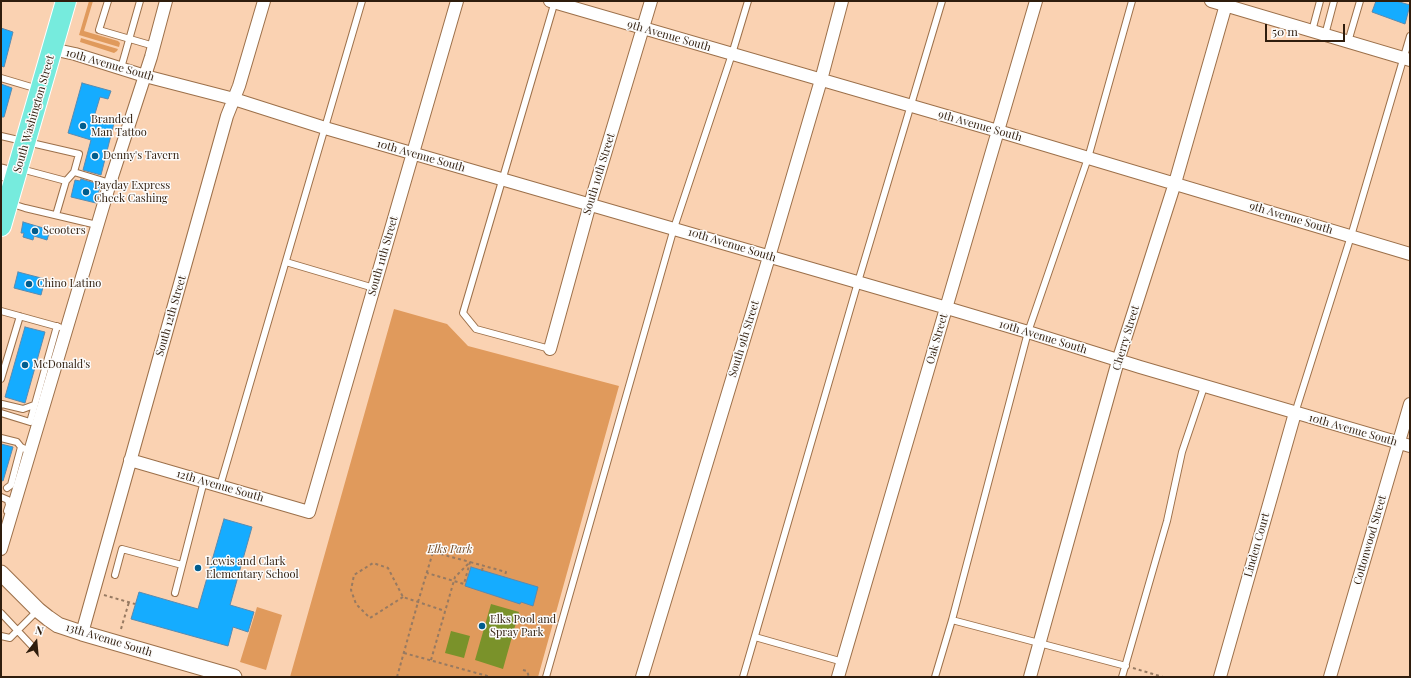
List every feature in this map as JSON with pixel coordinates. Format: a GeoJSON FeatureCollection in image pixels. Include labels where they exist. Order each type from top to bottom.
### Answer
{"type":"FeatureCollection","features":[{"type":"Feature","properties":{"kind":"main road","name":"South Washington Street"},"geometry":{"type":"LineString","coordinates":[[1,226],[8,202],[12,172],[25,142],[41,89],[52,49],[62,2]]}},
{"type":"Feature","properties":{"kind":"street"},"geometry":{"type":"LineString","coordinates":[[1,549],[8,527],[9,489],[26,449],[62,328],[145,76],[166,1]]}},
{"type":"Feature","properties":{"kind":"street","name":"South 12th Street"},"geometry":{"type":"LineString","coordinates":[[82,633],[130,460],[234,99],[264,1]]}},
{"type":"Feature","properties":{"kind":"street","name":"South 11th Street"},"geometry":{"type":"LineString","coordinates":[[310,512],[457,1]]}},
{"type":"Feature","properties":{"kind":"street","name":"9th Avenue South"},"geometry":{"type":"LineString","coordinates":[[553,1],[1175,183],[1410,254]]}},
{"type":"Feature","properties":{"kind":"street","name":"South 10th Street"},"geometry":{"type":"LineString","coordinates":[[550,349],[590,204],[651,1]]}},
{"type":"Feature","properties":{"kind":"street","name":"South 9th Street"},"geometry":{"type":"LineString","coordinates":[[642,677],[769,256],[821,80],[842,1]]}},
{"type":"Feature","properties":{"kind":"street","name":"Oak Street"},"geometry":{"type":"LineString","coordinates":[[838,677],[1036,1]]}},
{"type":"Feature","properties":{"kind":"street"},"geometry":{"type":"LineString","coordinates":[[1211,1],[1226,3],[1324,35],[1407,59]]}},
{"type":"Feature","properties":{"kind":"street","name":"Cherry Street"},"geometry":{"type":"LineString","coordinates":[[1030,677],[1118,361],[1175,183],[1226,3]]}},
{"type":"Feature","properties":{"kind":"street","name":"10th Avenue South"},"geometry":{"type":"LineString","coordinates":[[52,49],[75,54],[145,76],[234,99],[413,154],[674,228],[1028,332],[1204,387],[1404,444]]}},
{"type":"Feature","properties":{"kind":"street","name":"Cottonwood Street"},"geometry":{"type":"LineString","coordinates":[[1330,677],[1404,444],[1410,404]]}},
{"type":"Feature","properties":{"kind":"street","name":"Linden Court"},"geometry":{"type":"LineString","coordinates":[[1220,677],[1295,413]]}},
{"type":"Feature","properties":{"kind":"street","name":"12th Avenue South"},"geometry":{"type":"LineString","coordinates":[[130,460],[310,512]]}},
{"type":"Feature","properties":{"kind":"street","name":"13th Avenue South"},"geometry":{"type":"LineString","coordinates":[[1,573],[38,610],[58,625],[234,677]]}},
{"type":"Feature","properties":{"kind":"lane"},"geometry":{"type":"LineString","coordinates":[[108,1],[100,30],[154,46]]}},
{"type":"Feature","properties":{"kind":"lane"},"geometry":{"type":"LineString","coordinates":[[121,68],[140,1]]}},
{"type":"Feature","properties":{"kind":"lane"},"geometry":{"type":"LineString","coordinates":[[220,486],[362,1]]}},
{"type":"Feature","properties":{"kind":"lane"},"geometry":{"type":"LineString","coordinates":[[550,349],[476,329],[463,313],[503,179],[553,1]]}},
{"type":"Feature","properties":{"kind":"lane"},"geometry":{"type":"LineString","coordinates":[[546,677],[674,228],[732,54],[748,1]]}},
{"type":"Feature","properties":{"kind":"lane"},"geometry":{"type":"LineString","coordinates":[[743,677],[858,282],[942,1]]}},
{"type":"Feature","properties":{"kind":"lane"},"geometry":{"type":"LineString","coordinates":[[935,677],[952,620],[1028,332],[1088,158],[1132,1]]}},
{"type":"Feature","properties":{"kind":"lane"},"geometry":{"type":"LineString","coordinates":[[1312,31],[1320,1]]}},
{"type":"Feature","properties":{"kind":"lane"},"geometry":{"type":"LineString","coordinates":[[1324,35],[1334,1]]}},
{"type":"Feature","properties":{"kind":"lane"},"geometry":{"type":"LineString","coordinates":[[1348,42],[1360,1]]}},
{"type":"Feature","properties":{"kind":"lane"},"geometry":{"type":"LineString","coordinates":[[1295,413],[1407,59],[1410,36]]}},
{"type":"Feature","properties":{"kind":"lane"},"geometry":{"type":"LineString","coordinates":[[1,78],[41,89]]}},
{"type":"Feature","properties":{"kind":"lane"},"geometry":{"type":"LineString","coordinates":[[1,136],[79,154],[74,172],[66,181],[56,215]]}},
{"type":"Feature","properties":{"kind":"lane"},"geometry":{"type":"LineString","coordinates":[[12,172],[66,181]]}},
{"type":"Feature","properties":{"kind":"lane"},"geometry":{"type":"LineString","coordinates":[[74,172],[110,182]]}},
{"type":"Feature","properties":{"kind":"lane"},"geometry":{"type":"LineString","coordinates":[[8,202],[25,208],[97,225]]}},
{"type":"Feature","properties":{"kind":"lane"},"geometry":{"type":"LineString","coordinates":[[286,262],[374,288]]}},
{"type":"Feature","properties":{"kind":"lane"},"geometry":{"type":"LineString","coordinates":[[1,310],[62,328],[34,405],[30,422],[1,414]]}},
{"type":"Feature","properties":{"kind":"lane"},"geometry":{"type":"LineString","coordinates":[[1,379],[20,316]]}},
{"type":"Feature","properties":{"kind":"lane"},"geometry":{"type":"LineString","coordinates":[[1122,677],[1167,521],[1182,452],[1204,387]]}},
{"type":"Feature","properties":{"kind":"lane"},"geometry":{"type":"LineString","coordinates":[[1,405],[23,409],[34,405]]}},
{"type":"Feature","properties":{"kind":"lane"},"geometry":{"type":"LineString","coordinates":[[1,438],[17,442],[26,449]]}},
{"type":"Feature","properties":{"kind":"lane"},"geometry":{"type":"LineString","coordinates":[[175,593],[204,481]]}},
{"type":"Feature","properties":{"kind":"lane"},"geometry":{"type":"LineString","coordinates":[[1,497],[8,500],[9,505],[4,521],[5,525],[8,527]]}},
{"type":"Feature","properties":{"kind":"lane"},"geometry":{"type":"LineString","coordinates":[[115,575],[122,549],[182,565]]}},
{"type":"Feature","properties":{"kind":"lane"},"geometry":{"type":"LineString","coordinates":[[1,636],[10,638],[38,610]]}},
{"type":"Feature","properties":{"kind":"lane"},"geometry":{"type":"LineString","coordinates":[[1,613],[32,646]]}},
{"type":"Feature","properties":{"kind":"lane"},"geometry":{"type":"LineString","coordinates":[[952,620],[1126,666]]}},
{"type":"Feature","properties":{"kind":"lane"},"geometry":{"type":"LineString","coordinates":[[755,637],[843,662]]}},
{"type":"Feature","properties":{"kind":"path"},"geometry":{"type":"LineString","coordinates":[[397,677],[433,552],[506,572],[504,577]]}},
{"type":"Feature","properties":{"kind":"path"},"geometry":{"type":"LineString","coordinates":[[431,660],[455,577],[470,562]]}},
{"type":"Feature","properties":{"kind":"path"},"geometry":{"type":"LineString","coordinates":[[427,573],[464,584],[470,562]]}},
{"type":"Feature","properties":{"kind":"path"},"geometry":{"type":"LineString","coordinates":[[403,597],[370,618],[356,604],[351,590],[354,575],[373,563],[388,568],[403,597],[445,611]]}},
{"type":"Feature","properties":{"kind":"path"},"geometry":{"type":"LineString","coordinates":[[482,571],[483,566]]}},
{"type":"Feature","properties":{"kind":"path"},"geometry":{"type":"LineString","coordinates":[[93,592],[135,604]]}},
{"type":"Feature","properties":{"kind":"path"},"geometry":{"type":"LineString","coordinates":[[121,629],[129,602]]}},
{"type":"Feature","properties":{"kind":"path"},"geometry":{"type":"LineString","coordinates":[[404,653],[491,677]]}},
{"type":"Feature","properties":{"kind":"path"},"geometry":{"type":"LineString","coordinates":[[1126,666],[1163,677]]}},
{"type":"Feature","properties":{"kind":"path"},"geometry":{"type":"LineString","coordinates":[[524,670],[527,671],[529,677]]}},
{"type":"Feature","properties":{"kind":"green space"},"geometry":{"type":"Polygon","coordinates":[[[89,1],[93,1],[84,31],[118,41],[120,43],[119,47],[79,35],[89,1]]]}},
{"type":"Feature","properties":{"kind":"green space"},"geometry":{"type":"Polygon","coordinates":[[[81,38],[118,49],[114,53],[80,42],[81,38]]]}},
{"type":"Feature","properties":{"kind":"green space","name":"Elks Park"},"geometry":{"type":"Polygon","coordinates":[[[394,309],[447,324],[468,346],[619,386],[538,677],[290,677],[394,309]]]}},
{"type":"Feature","properties":{"kind":"green space"},"geometry":{"type":"Polygon","coordinates":[[[257,607],[282,615],[266,670],[240,662],[257,607]]]}},
{"type":"Feature","properties":{"kind":"shaded area"},"geometry":{"type":"Polygon","coordinates":[[[491,604],[519,612],[503,669],[475,660],[491,604]]]}},
{"type":"Feature","properties":{"kind":"shaded area"},"geometry":{"type":"Polygon","coordinates":[[[451,631],[470,636],[464,658],[445,653],[451,631]]]}},
{"type":"Feature","properties":{"kind":"building"},"geometry":{"type":"Polygon","coordinates":[[[1376,1],[1396,1],[1410,5],[1405,24],[1372,12],[1376,1]]]}},
{"type":"Feature","properties":{"kind":"building"},"geometry":{"type":"Polygon","coordinates":[[[1,28],[13,32],[4,67],[1,66],[1,28]]]}},
{"type":"Feature","properties":{"kind":"building"},"geometry":{"type":"Polygon","coordinates":[[[82,83],[111,91],[108,99],[100,97],[94,117],[114,123],[101,175],[83,170],[91,140],[68,133],[82,83]]]}},
{"type":"Feature","properties":{"kind":"building"},"geometry":{"type":"Polygon","coordinates":[[[1,84],[12,88],[4,117],[1,117],[1,84]]]}},
{"type":"Feature","properties":{"kind":"building","name":"Payday Express Check Cashing"},"geometry":{"type":"Polygon","coordinates":[[[81,179],[100,186],[96,203],[71,197],[75,180],[80,181],[81,179]]]}},
{"type":"Feature","properties":{"kind":"building","name":"Scooters"},"geometry":{"type":"Polygon","coordinates":[[[23,222],[50,230],[47,240],[34,236],[33,240],[23,237],[24,233],[21,233],[23,222]]]}},
{"type":"Feature","properties":{"kind":"building","name":"Chino Latino"},"geometry":{"type":"Polygon","coordinates":[[[18,272],[45,279],[41,295],[14,288],[18,272]]]}},
{"type":"Feature","properties":{"kind":"building","name":"McDonald's"},"geometry":{"type":"Polygon","coordinates":[[[25,327],[45,332],[25,403],[5,397],[25,327]]]}},
{"type":"Feature","properties":{"kind":"building"},"geometry":{"type":"Polygon","coordinates":[[[1,444],[13,447],[3,481],[1,480],[1,444]]]}},
{"type":"Feature","properties":{"kind":"building"},"geometry":{"type":"Polygon","coordinates":[[[224,519],[252,527],[230,605],[254,612],[248,632],[233,627],[228,646],[131,619],[139,592],[198,609],[224,519]]]}},
{"type":"Feature","properties":{"kind":"building"},"geometry":{"type":"Polygon","coordinates":[[[471,567],[538,587],[533,606],[521,602],[520,604],[465,586],[471,567]]]}},
{"type":"Feature","properties":{"kind":"place","name":"Branded Man Tattoo"},"geometry":{"type":"Point","coordinates":[83,126]}},
{"type":"Feature","properties":{"kind":"place","name":"Denny's Tavern"},"geometry":{"type":"Point","coordinates":[95,156]}},
{"type":"Feature","properties":{"kind":"place","name":"Payday Express Check Cashing"},"geometry":{"type":"Point","coordinates":[86,192]}},
{"type":"Feature","properties":{"kind":"place","name":"Scooters"},"geometry":{"type":"Point","coordinates":[35,231]}},
{"type":"Feature","properties":{"kind":"place","name":"Chino Latino"},"geometry":{"type":"Point","coordinates":[29,284]}},
{"type":"Feature","properties":{"kind":"place","name":"McDonald's"},"geometry":{"type":"Point","coordinates":[25,365]}},
{"type":"Feature","properties":{"kind":"place","name":"Lewis and Clark Elementary School"},"geometry":{"type":"Point","coordinates":[198,568]}},
{"type":"Feature","properties":{"kind":"place","name":"Elks Pool and Spray Park"},"geometry":{"type":"Point","coordinates":[482,626]}}]}
